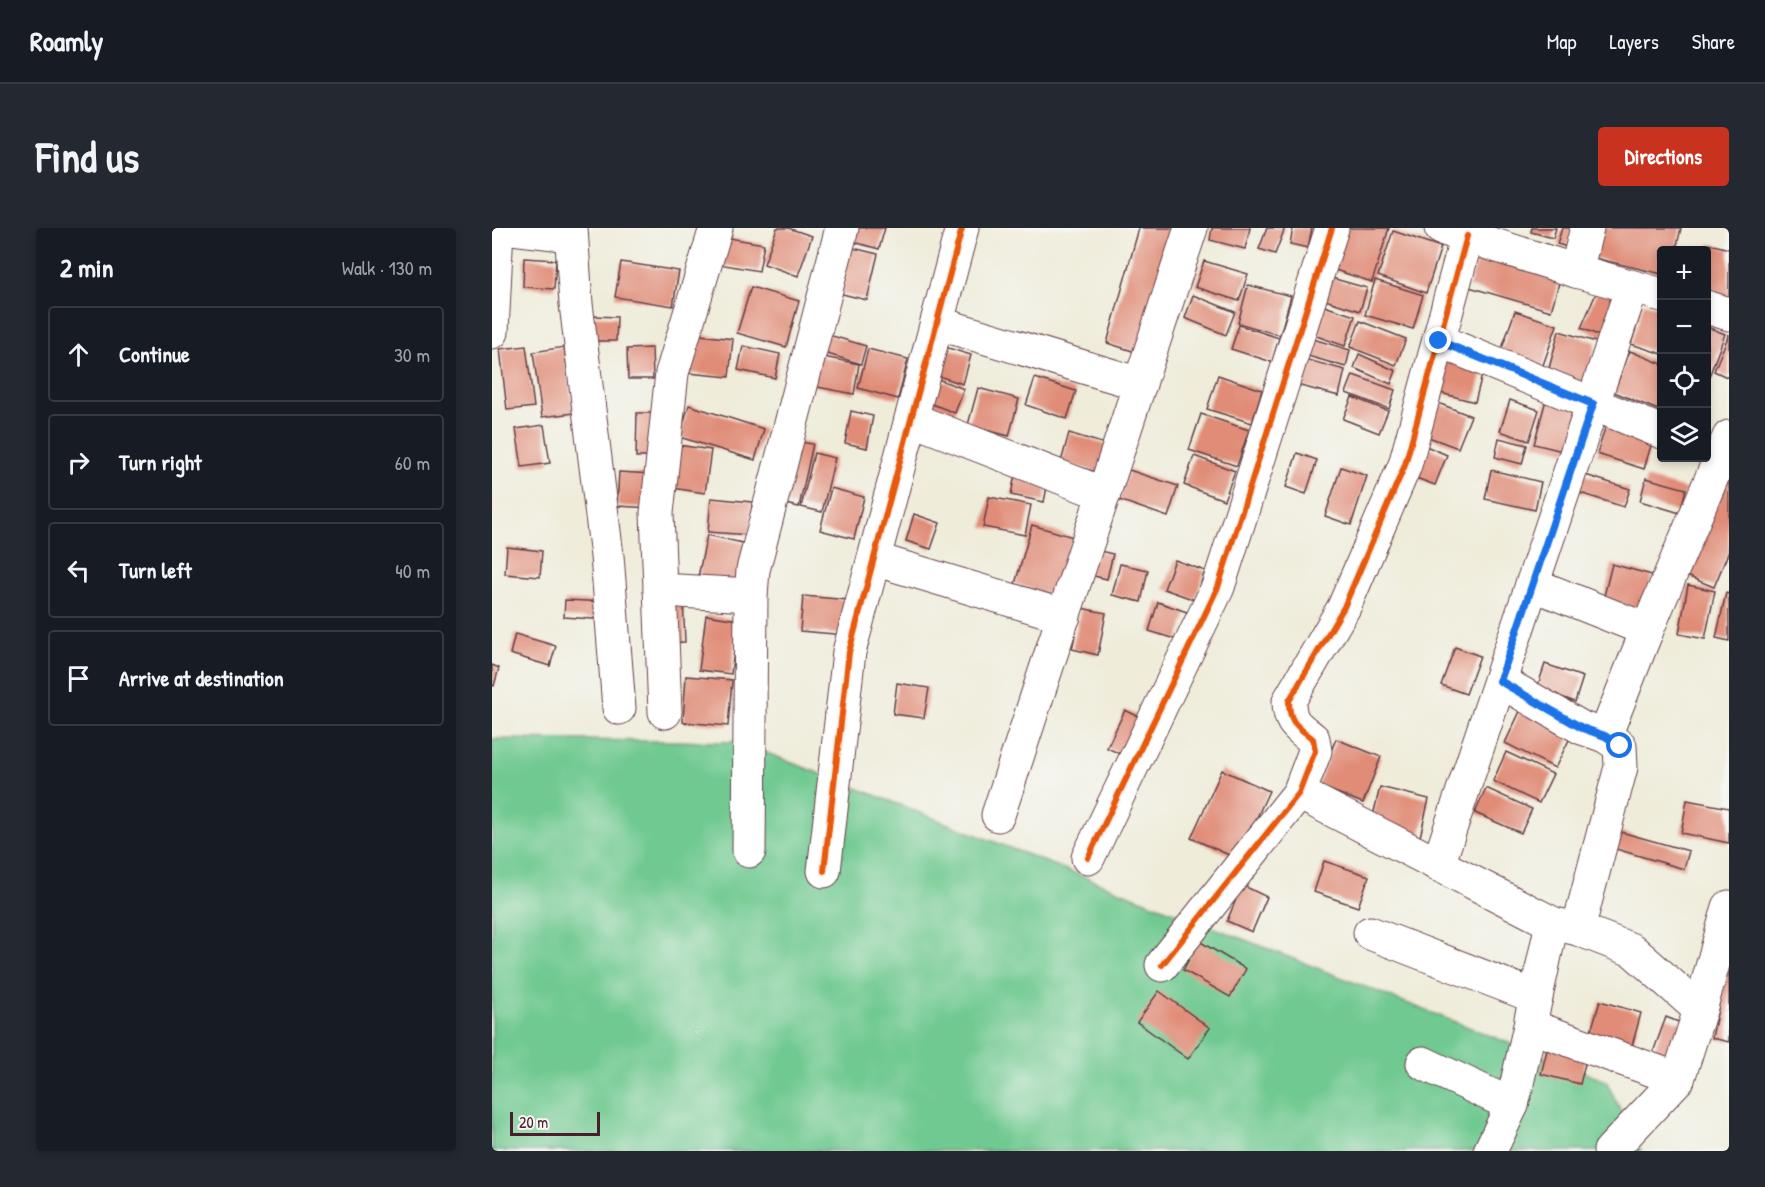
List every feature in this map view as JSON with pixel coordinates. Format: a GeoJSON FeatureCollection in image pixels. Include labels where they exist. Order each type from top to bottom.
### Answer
{"type":"FeatureCollection","features":[{"type":"Feature","properties":{"kind":"street"},"geometry":{"type":"LineString","coordinates":[[492,332],[497,228]]}},
{"type":"Feature","properties":{"kind":"street"},"geometry":{"type":"LineString","coordinates":[[512,228],[571,231],[576,304],[607,556],[620,708]]}},
{"type":"Feature","properties":{"kind":"street"},"geometry":{"type":"LineString","coordinates":[[665,712],[657,513],[672,373],[716,228]]}},
{"type":"Feature","properties":{"kind":"street"},"geometry":{"type":"LineString","coordinates":[[749,851],[753,570],[842,228]]}},
{"type":"Feature","properties":{"kind":"street"},"geometry":{"type":"LineString","coordinates":[[824,871],[849,652],[962,228]]}},
{"type":"Feature","properties":{"kind":"street"},"geometry":{"type":"LineString","coordinates":[[998,815],[1191,228]]}},
{"type":"Feature","properties":{"kind":"street"},"geometry":{"type":"LineString","coordinates":[[1088,858],[1218,587],[1332,228]]}},
{"type":"Feature","properties":{"kind":"street"},"geometry":{"type":"LineString","coordinates":[[1576,270],[1587,228]]}},
{"type":"Feature","properties":{"kind":"street"},"geometry":{"type":"LineString","coordinates":[[1162,965],[1299,793],[1315,751],[1313,739],[1295,725],[1289,714],[1289,701],[1344,607],[1406,465],[1465,232],[1576,270],[1647,291],[1593,404],[1438,865]]}},
{"type":"Feature","properties":{"kind":"street"},"geometry":{"type":"LineString","coordinates":[[1711,309],[1729,314]]}},
{"type":"Feature","properties":{"kind":"street"},"geometry":{"type":"LineString","coordinates":[[937,323],[1140,384]]}},
{"type":"Feature","properties":{"kind":"street"},"geometry":{"type":"LineString","coordinates":[[1439,341],[1657,430]]}},
{"type":"Feature","properties":{"kind":"street"},"geometry":{"type":"LineString","coordinates":[[911,419],[1104,494]]}},
{"type":"Feature","properties":{"kind":"street"},"geometry":{"type":"LineString","coordinates":[[1605,736],[1721,450]]}},
{"type":"Feature","properties":{"kind":"street"},"geometry":{"type":"LineString","coordinates":[[874,559],[1064,616]]}},
{"type":"Feature","properties":{"kind":"street"},"geometry":{"type":"LineString","coordinates":[[1532,584],[1647,630]]}},
{"type":"Feature","properties":{"kind":"street"},"geometry":{"type":"LineString","coordinates":[[660,590],[751,595]]}},
{"type":"Feature","properties":{"kind":"street"},"geometry":{"type":"LineString","coordinates":[[1490,1151],[1512,1105],[1533,1011],[1621,767],[1620,746],[1605,736],[1582,728],[1500,681]]}},
{"type":"Feature","properties":{"kind":"street"},"geometry":{"type":"LineString","coordinates":[[1299,793],[1438,865],[1565,926],[1632,950],[1700,1010]]}},
{"type":"Feature","properties":{"kind":"street"},"geometry":{"type":"LineString","coordinates":[[1611,1151],[1678,1079],[1729,907]]}},
{"type":"Feature","properties":{"kind":"street"},"geometry":{"type":"LineString","coordinates":[[1370,933],[1678,1079]]}},
{"type":"Feature","properties":{"kind":"street"},"geometry":{"type":"LineString","coordinates":[[1423,1063],[1512,1105]]}},
{"type":"Feature","properties":{"kind":"green space"},"geometry":{"type":"Polygon","coordinates":[[[492,739],[739,742],[1606,1081],[1641,1151],[492,1151],[492,739]]]}},
{"type":"Feature","properties":{"kind":"building"},"geometry":{"type":"Polygon","coordinates":[[[777,228],[788,228],[812,236],[798,276],[764,264],[777,228]]]}},
{"type":"Feature","properties":{"kind":"building"},"geometry":{"type":"Polygon","coordinates":[[[846,228],[885,228],[879,249],[843,239],[846,228]]]}},
{"type":"Feature","properties":{"kind":"building"},"geometry":{"type":"Polygon","coordinates":[[[1139,228],[1177,228],[1142,354],[1107,343],[1139,228]]]}},
{"type":"Feature","properties":{"kind":"building"},"geometry":{"type":"Polygon","coordinates":[[[1212,228],[1250,228],[1245,249],[1210,240],[1212,228]]]}},
{"type":"Feature","properties":{"kind":"building"},"geometry":{"type":"Polygon","coordinates":[[[1267,228],[1285,228],[1275,254],[1259,249],[1267,228]]]}},
{"type":"Feature","properties":{"kind":"building"},"geometry":{"type":"Polygon","coordinates":[[[1293,228],[1312,228],[1308,248],[1290,244],[1293,228]]]}},
{"type":"Feature","properties":{"kind":"building"},"geometry":{"type":"Polygon","coordinates":[[[1345,228],[1389,228],[1372,282],[1332,269],[1345,228]]]}},
{"type":"Feature","properties":{"kind":"building"},"geometry":{"type":"Polygon","coordinates":[[[1532,228],[1556,228],[1553,238],[1531,232],[1532,228]]]}},
{"type":"Feature","properties":{"kind":"building"},"geometry":{"type":"Polygon","coordinates":[[[1562,228],[1574,228],[1567,247],[1557,244],[1562,228]]]}},
{"type":"Feature","properties":{"kind":"building"},"geometry":{"type":"Polygon","coordinates":[[[1602,228],[1681,228],[1677,246],[1657,246],[1657,273],[1594,258],[1602,228]]]}},
{"type":"Feature","properties":{"kind":"building"},"geometry":{"type":"Polygon","coordinates":[[[1393,231],[1441,247],[1426,293],[1378,276],[1393,231]]]}},
{"type":"Feature","properties":{"kind":"building"},"geometry":{"type":"Polygon","coordinates":[[[718,236],[764,244],[759,271],[713,263],[718,236]]]}},
{"type":"Feature","properties":{"kind":"building"},"geometry":{"type":"Polygon","coordinates":[[[1710,244],[1729,249],[1729,299],[1711,294],[1710,244]]]}},
{"type":"Feature","properties":{"kind":"building"},"geometry":{"type":"Polygon","coordinates":[[[841,245],[878,254],[867,300],[830,291],[841,245]]]}},
{"type":"Feature","properties":{"kind":"building"},"geometry":{"type":"Polygon","coordinates":[[[1481,245],[1563,269],[1551,311],[1469,287],[1481,245]]]}},
{"type":"Feature","properties":{"kind":"building"},"geometry":{"type":"Polygon","coordinates":[[[524,258],[556,260],[554,289],[523,287],[524,258]]]}},
{"type":"Feature","properties":{"kind":"building"},"geometry":{"type":"Polygon","coordinates":[[[1204,261],[1248,274],[1239,301],[1195,287],[1204,261]]]}},
{"type":"Feature","properties":{"kind":"building"},"geometry":{"type":"Polygon","coordinates":[[[621,262],[679,271],[673,306],[615,297],[621,262]]]}},
{"type":"Feature","properties":{"kind":"building"},"geometry":{"type":"Polygon","coordinates":[[[1328,277],[1367,288],[1360,311],[1322,299],[1328,277]]]}},
{"type":"Feature","properties":{"kind":"building"},"geometry":{"type":"Polygon","coordinates":[[[1375,280],[1423,295],[1413,329],[1365,315],[1375,280]]]}},
{"type":"Feature","properties":{"kind":"building"},"geometry":{"type":"Polygon","coordinates":[[[1601,282],[1623,292],[1603,337],[1581,328],[1601,282]]]}},
{"type":"Feature","properties":{"kind":"building"},"geometry":{"type":"Polygon","coordinates":[[[1248,285],[1291,296],[1280,335],[1238,323],[1248,285]]]}},
{"type":"Feature","properties":{"kind":"building"},"geometry":{"type":"Polygon","coordinates":[[[751,287],[799,301],[786,347],[737,333],[751,287]]]}},
{"type":"Feature","properties":{"kind":"building"},"geometry":{"type":"Polygon","coordinates":[[[1193,295],[1235,312],[1226,335],[1185,318],[1193,295]]]}},
{"type":"Feature","properties":{"kind":"building"},"geometry":{"type":"Polygon","coordinates":[[[1644,303],[1657,307],[1657,352],[1631,344],[1644,303]]]}},
{"type":"Feature","properties":{"kind":"building"},"geometry":{"type":"Polygon","coordinates":[[[1318,304],[1355,316],[1345,346],[1308,333],[1318,304]]]}},
{"type":"Feature","properties":{"kind":"building"},"geometry":{"type":"Polygon","coordinates":[[[1515,311],[1557,325],[1542,368],[1500,354],[1515,311]]]}},
{"type":"Feature","properties":{"kind":"building"},"geometry":{"type":"Polygon","coordinates":[[[593,316],[617,317],[616,341],[592,341],[593,316]]]}},
{"type":"Feature","properties":{"kind":"building"},"geometry":{"type":"Polygon","coordinates":[[[1360,321],[1406,339],[1396,365],[1350,347],[1360,321]]]}},
{"type":"Feature","properties":{"kind":"building"},"geometry":{"type":"Polygon","coordinates":[[[1239,325],[1279,338],[1272,362],[1231,349],[1239,325]]]}},
{"type":"Feature","properties":{"kind":"building"},"geometry":{"type":"Polygon","coordinates":[[[1711,329],[1725,334],[1711,371],[1711,329]]]}},
{"type":"Feature","properties":{"kind":"building"},"geometry":{"type":"Polygon","coordinates":[[[1559,331],[1596,342],[1585,387],[1547,376],[1559,331]]]}},
{"type":"Feature","properties":{"kind":"building"},"geometry":{"type":"Polygon","coordinates":[[[819,332],[866,346],[861,364],[814,350],[819,332]]]}},
{"type":"Feature","properties":{"kind":"building"},"geometry":{"type":"Polygon","coordinates":[[[692,334],[733,339],[729,377],[688,373],[692,334]]]}},
{"type":"Feature","properties":{"kind":"building"},"geometry":{"type":"Polygon","coordinates":[[[1729,334],[1729,378],[1714,371],[1729,334]]]}},
{"type":"Feature","properties":{"kind":"building"},"geometry":{"type":"Polygon","coordinates":[[[1306,337],[1350,350],[1346,367],[1301,354],[1306,337]]]}},
{"type":"Feature","properties":{"kind":"building"},"geometry":{"type":"Polygon","coordinates":[[[935,344],[971,355],[963,384],[926,372],[935,344]]]}},
{"type":"Feature","properties":{"kind":"building"},"geometry":{"type":"Polygon","coordinates":[[[526,346],[534,407],[507,410],[500,349],[526,346]]]}},
{"type":"Feature","properties":{"kind":"building"},"geometry":{"type":"Polygon","coordinates":[[[743,346],[780,354],[775,378],[738,370],[743,346]]]}},
{"type":"Feature","properties":{"kind":"building"},"geometry":{"type":"Polygon","coordinates":[[[564,347],[574,413],[542,417],[533,352],[564,347]]]}},
{"type":"Feature","properties":{"kind":"building"},"geometry":{"type":"Polygon","coordinates":[[[652,348],[653,379],[628,379],[627,349],[652,348]]]}},
{"type":"Feature","properties":{"kind":"building"},"geometry":{"type":"Polygon","coordinates":[[[868,349],[908,359],[898,399],[858,388],[868,349]]]}},
{"type":"Feature","properties":{"kind":"building"},"geometry":{"type":"Polygon","coordinates":[[[1630,351],[1657,362],[1657,410],[1614,392],[1630,351]]]}},
{"type":"Feature","properties":{"kind":"building"},"geometry":{"type":"Polygon","coordinates":[[[1359,354],[1396,371],[1391,384],[1354,368],[1359,354]]]}},
{"type":"Feature","properties":{"kind":"building"},"geometry":{"type":"Polygon","coordinates":[[[1438,355],[1484,367],[1475,402],[1429,390],[1438,355]]]}},
{"type":"Feature","properties":{"kind":"building"},"geometry":{"type":"Polygon","coordinates":[[[818,356],[859,364],[854,394],[812,386],[818,356]]]}},
{"type":"Feature","properties":{"kind":"building"},"geometry":{"type":"Polygon","coordinates":[[[1300,358],[1345,370],[1339,396],[1293,384],[1300,358]]]}},
{"type":"Feature","properties":{"kind":"building"},"geometry":{"type":"Polygon","coordinates":[[[927,375],[964,389],[955,413],[917,398],[927,375]]]}},
{"type":"Feature","properties":{"kind":"building"},"geometry":{"type":"Polygon","coordinates":[[[1218,375],[1262,390],[1252,423],[1207,409],[1218,375]]]}},
{"type":"Feature","properties":{"kind":"building"},"geometry":{"type":"Polygon","coordinates":[[[1353,375],[1395,390],[1389,409],[1346,393],[1353,375]]]}},
{"type":"Feature","properties":{"kind":"building"},"geometry":{"type":"Polygon","coordinates":[[[1035,378],[1076,391],[1067,419],[1026,405],[1035,378]]]}},
{"type":"Feature","properties":{"kind":"building"},"geometry":{"type":"Polygon","coordinates":[[[978,388],[1019,399],[1009,436],[968,425],[978,388]]]}},
{"type":"Feature","properties":{"kind":"building"},"geometry":{"type":"Polygon","coordinates":[[[1547,396],[1584,406],[1571,453],[1534,444],[1547,396]]]}},
{"type":"Feature","properties":{"kind":"building"},"geometry":{"type":"Polygon","coordinates":[[[1352,397],[1388,411],[1379,433],[1343,419],[1352,397]]]}},
{"type":"Feature","properties":{"kind":"building"},"geometry":{"type":"Polygon","coordinates":[[[1428,399],[1471,416],[1458,448],[1415,432],[1428,399]]]}},
{"type":"Feature","properties":{"kind":"building"},"geometry":{"type":"Polygon","coordinates":[[[1510,400],[1539,410],[1529,441],[1500,431],[1510,400]]]}},
{"type":"Feature","properties":{"kind":"building"},"geometry":{"type":"Polygon","coordinates":[[[689,405],[764,429],[755,460],[679,437],[689,405]]]}},
{"type":"Feature","properties":{"kind":"building"},"geometry":{"type":"Polygon","coordinates":[[[851,411],[873,416],[867,448],[845,443],[851,411]]]}},
{"type":"Feature","properties":{"kind":"building"},"geometry":{"type":"Polygon","coordinates":[[[637,413],[655,413],[655,457],[636,457],[637,413]]]}},
{"type":"Feature","properties":{"kind":"building"},"geometry":{"type":"Polygon","coordinates":[[[1201,414],[1249,430],[1237,466],[1189,450],[1201,414]]]}},
{"type":"Feature","properties":{"kind":"building"},"geometry":{"type":"Polygon","coordinates":[[[544,425],[550,463],[522,467],[516,429],[544,425]]]}},
{"type":"Feature","properties":{"kind":"building"},"geometry":{"type":"Polygon","coordinates":[[[1606,425],[1653,439],[1644,469],[1597,454],[1606,425]]]}},
{"type":"Feature","properties":{"kind":"building"},"geometry":{"type":"Polygon","coordinates":[[[1069,433],[1108,445],[1100,473],[1061,462],[1069,433]]]}},
{"type":"Feature","properties":{"kind":"building"},"geometry":{"type":"Polygon","coordinates":[[[1499,438],[1527,445],[1522,464],[1495,457],[1499,438]]]}},
{"type":"Feature","properties":{"kind":"building"},"geometry":{"type":"Polygon","coordinates":[[[789,440],[813,444],[799,507],[776,502],[789,440]]]}},
{"type":"Feature","properties":{"kind":"building"},"geometry":{"type":"Polygon","coordinates":[[[1421,444],[1447,455],[1435,485],[1408,475],[1421,444]]]}},
{"type":"Feature","properties":{"kind":"building"},"geometry":{"type":"Polygon","coordinates":[[[678,445],[711,450],[705,493],[672,488],[678,445]]]}},
{"type":"Feature","properties":{"kind":"building"},"geometry":{"type":"Polygon","coordinates":[[[814,453],[835,458],[822,512],[801,507],[814,453]]]}},
{"type":"Feature","properties":{"kind":"building"},"geometry":{"type":"Polygon","coordinates":[[[1297,453],[1317,460],[1306,494],[1286,487],[1297,453]]]}},
{"type":"Feature","properties":{"kind":"building"},"geometry":{"type":"Polygon","coordinates":[[[1194,456],[1235,471],[1224,500],[1184,485],[1194,456]]]}},
{"type":"Feature","properties":{"kind":"building"},"geometry":{"type":"Polygon","coordinates":[[[1341,467],[1367,476],[1351,525],[1325,516],[1341,467]]]}},
{"type":"Feature","properties":{"kind":"building"},"geometry":{"type":"Polygon","coordinates":[[[1016,469],[1049,477],[1044,502],[1011,495],[1016,469]]]}},
{"type":"Feature","properties":{"kind":"building"},"geometry":{"type":"Polygon","coordinates":[[[1129,470],[1178,486],[1168,517],[1119,500],[1129,470]]]}},
{"type":"Feature","properties":{"kind":"building"},"geometry":{"type":"Polygon","coordinates":[[[1491,470],[1541,482],[1535,510],[1485,499],[1491,470]]]}},
{"type":"Feature","properties":{"kind":"building"},"geometry":{"type":"Polygon","coordinates":[[[1729,470],[1729,551],[1714,587],[1682,574],[1729,470]]]}},
{"type":"Feature","properties":{"kind":"building"},"geometry":{"type":"Polygon","coordinates":[[[619,472],[652,474],[651,508],[617,506],[619,472]]]}},
{"type":"Feature","properties":{"kind":"building"},"geometry":{"type":"Polygon","coordinates":[[[1579,473],[1630,489],[1624,507],[1574,491],[1579,473]]]}},
{"type":"Feature","properties":{"kind":"building"},"geometry":{"type":"Polygon","coordinates":[[[1646,478],[1686,489],[1680,513],[1640,501],[1646,478]]]}},
{"type":"Feature","properties":{"kind":"building"},"geometry":{"type":"Polygon","coordinates":[[[831,488],[864,497],[854,539],[820,530],[831,488]]]}},
{"type":"Feature","properties":{"kind":"building"},"geometry":{"type":"Polygon","coordinates":[[[989,497],[1031,505],[1025,535],[983,527],[989,497]]]}},
{"type":"Feature","properties":{"kind":"building"},"geometry":{"type":"Polygon","coordinates":[[[711,498],[752,502],[750,535],[708,532],[711,498]]]}},
{"type":"Feature","properties":{"kind":"building"},"geometry":{"type":"Polygon","coordinates":[[[914,514],[940,523],[931,549],[906,541],[914,514]]]}},
{"type":"Feature","properties":{"kind":"building"},"geometry":{"type":"Polygon","coordinates":[[[1032,525],[1073,537],[1056,596],[1015,584],[1032,525]]]}},
{"type":"Feature","properties":{"kind":"building"},"geometry":{"type":"Polygon","coordinates":[[[707,535],[756,546],[746,588],[698,577],[707,535]]]}},
{"type":"Feature","properties":{"kind":"building"},"geometry":{"type":"Polygon","coordinates":[[[507,547],[542,551],[540,577],[505,574],[507,547]]]}},
{"type":"Feature","properties":{"kind":"building"},"geometry":{"type":"Polygon","coordinates":[[[1087,548],[1113,554],[1107,579],[1081,573],[1087,548]]]}},
{"type":"Feature","properties":{"kind":"building"},"geometry":{"type":"Polygon","coordinates":[[[1175,560],[1205,571],[1195,600],[1164,589],[1175,560]]]}},
{"type":"Feature","properties":{"kind":"building"},"geometry":{"type":"Polygon","coordinates":[[[1120,564],[1148,570],[1141,602],[1112,595],[1120,564]]]}},
{"type":"Feature","properties":{"kind":"building"},"geometry":{"type":"Polygon","coordinates":[[[1612,564],[1652,575],[1644,610],[1603,600],[1612,564]]]}},
{"type":"Feature","properties":{"kind":"building"},"geometry":{"type":"Polygon","coordinates":[[[1688,585],[1715,591],[1705,639],[1679,634],[1688,585]]]}},
{"type":"Feature","properties":{"kind":"building"},"geometry":{"type":"Polygon","coordinates":[[[1726,593],[1729,594],[1729,641],[1716,638],[1726,593]]]}},
{"type":"Feature","properties":{"kind":"building"},"geometry":{"type":"Polygon","coordinates":[[[803,596],[849,600],[846,635],[800,631],[803,596]]]}},
{"type":"Feature","properties":{"kind":"building"},"geometry":{"type":"Polygon","coordinates":[[[683,597],[685,642],[665,643],[664,598],[683,597]]]}},
{"type":"Feature","properties":{"kind":"building"},"geometry":{"type":"Polygon","coordinates":[[[565,600],[608,602],[607,620],[564,617],[565,600]]]}},
{"type":"Feature","properties":{"kind":"building"},"geometry":{"type":"Polygon","coordinates":[[[1158,602],[1187,612],[1178,640],[1149,631],[1158,602]]]}},
{"type":"Feature","properties":{"kind":"building"},"geometry":{"type":"Polygon","coordinates":[[[1081,608],[1106,613],[1098,655],[1072,649],[1081,608]]]}},
{"type":"Feature","properties":{"kind":"building"},"geometry":{"type":"Polygon","coordinates":[[[706,615],[738,620],[731,674],[699,670],[706,615]]]}},
{"type":"Feature","properties":{"kind":"building"},"geometry":{"type":"Polygon","coordinates":[[[515,634],[556,646],[550,666],[510,654],[515,634]]]}},
{"type":"Feature","properties":{"kind":"building"},"geometry":{"type":"Polygon","coordinates":[[[1455,647],[1480,656],[1466,694],[1441,685],[1455,647]]]}},
{"type":"Feature","properties":{"kind":"building"},"geometry":{"type":"Polygon","coordinates":[[[1545,664],[1583,677],[1575,702],[1537,688],[1545,664]]]}},
{"type":"Feature","properties":{"kind":"building"},"geometry":{"type":"Polygon","coordinates":[[[492,665],[499,668],[494,686],[492,685],[492,665]]]}},
{"type":"Feature","properties":{"kind":"building"},"geometry":{"type":"Polygon","coordinates":[[[686,676],[732,680],[728,726],[683,722],[686,676]]]}},
{"type":"Feature","properties":{"kind":"building"},"geometry":{"type":"Polygon","coordinates":[[[897,683],[929,688],[924,718],[893,714],[897,683]]]}},
{"type":"Feature","properties":{"kind":"building"},"geometry":{"type":"Polygon","coordinates":[[[1524,703],[1575,728],[1555,768],[1505,743],[1524,703]]]}},
{"type":"Feature","properties":{"kind":"building"},"geometry":{"type":"Polygon","coordinates":[[[1125,710],[1148,721],[1131,759],[1107,748],[1125,710]]]}},
{"type":"Feature","properties":{"kind":"building"},"geometry":{"type":"Polygon","coordinates":[[[1336,739],[1381,757],[1363,803],[1317,785],[1336,739]]]}},
{"type":"Feature","properties":{"kind":"building"},"geometry":{"type":"Polygon","coordinates":[[[1506,752],[1553,774],[1539,803],[1493,781],[1506,752]]]}},
{"type":"Feature","properties":{"kind":"building"},"geometry":{"type":"Polygon","coordinates":[[[1222,770],[1269,791],[1238,859],[1191,838],[1222,770]]]}},
{"type":"Feature","properties":{"kind":"building"},"geometry":{"type":"Polygon","coordinates":[[[1380,787],[1429,799],[1420,837],[1371,824],[1380,787]]]}},
{"type":"Feature","properties":{"kind":"building"},"geometry":{"type":"Polygon","coordinates":[[[1486,788],[1532,809],[1521,833],[1475,813],[1486,788]]]}},
{"type":"Feature","properties":{"kind":"building"},"geometry":{"type":"Polygon","coordinates":[[[1687,800],[1729,808],[1729,843],[1681,833],[1687,800]]]}},
{"type":"Feature","properties":{"kind":"building"},"geometry":{"type":"Polygon","coordinates":[[[1621,832],[1689,851],[1684,869],[1616,849],[1621,832]]]}},
{"type":"Feature","properties":{"kind":"building"},"geometry":{"type":"Polygon","coordinates":[[[1324,861],[1369,876],[1358,907],[1314,892],[1324,861]]]}},
{"type":"Feature","properties":{"kind":"building"},"geometry":{"type":"Polygon","coordinates":[[[1242,885],[1267,897],[1252,932],[1227,921],[1242,885]]]}},
{"type":"Feature","properties":{"kind":"building"},"geometry":{"type":"Polygon","coordinates":[[[1199,941],[1246,969],[1230,997],[1183,970],[1199,941]]]}},
{"type":"Feature","properties":{"kind":"building"},"geometry":{"type":"Polygon","coordinates":[[[1729,961],[1729,1042],[1712,1038],[1729,961]]]}},
{"type":"Feature","properties":{"kind":"building"},"geometry":{"type":"Polygon","coordinates":[[[1159,991],[1210,1028],[1188,1059],[1137,1022],[1159,991]]]}},
{"type":"Feature","properties":{"kind":"building"},"geometry":{"type":"Polygon","coordinates":[[[1600,1001],[1641,1013],[1632,1046],[1590,1034],[1600,1001]]]}},
{"type":"Feature","properties":{"kind":"building"},"geometry":{"type":"Polygon","coordinates":[[[1666,1017],[1691,1027],[1677,1064],[1652,1055],[1666,1017]]]}},
{"type":"Feature","properties":{"kind":"building"},"geometry":{"type":"Polygon","coordinates":[[[1549,1042],[1588,1052],[1580,1084],[1541,1074],[1549,1042]]]}},
{"type":"Feature","properties":{"kind":"cycle path"},"geometry":{"type":"LineString","coordinates":[[824,871],[849,652],[962,228]]}},
{"type":"Feature","properties":{"kind":"cycle path"},"geometry":{"type":"LineString","coordinates":[[1088,858],[1218,587],[1332,228]]}},
{"type":"Feature","properties":{"kind":"cycle path"},"geometry":{"type":"LineString","coordinates":[[1162,965],[1299,793],[1315,751],[1313,739],[1292,719],[1289,701],[1344,607],[1405,465],[1467,236]]}},
{"type":"Feature","properties":{"kind":"route"},"geometry":{"type":"LineString","coordinates":[[1439,341],[1593,404],[1500,681],[1582,728],[1605,736],[1620,746]]}}]}
